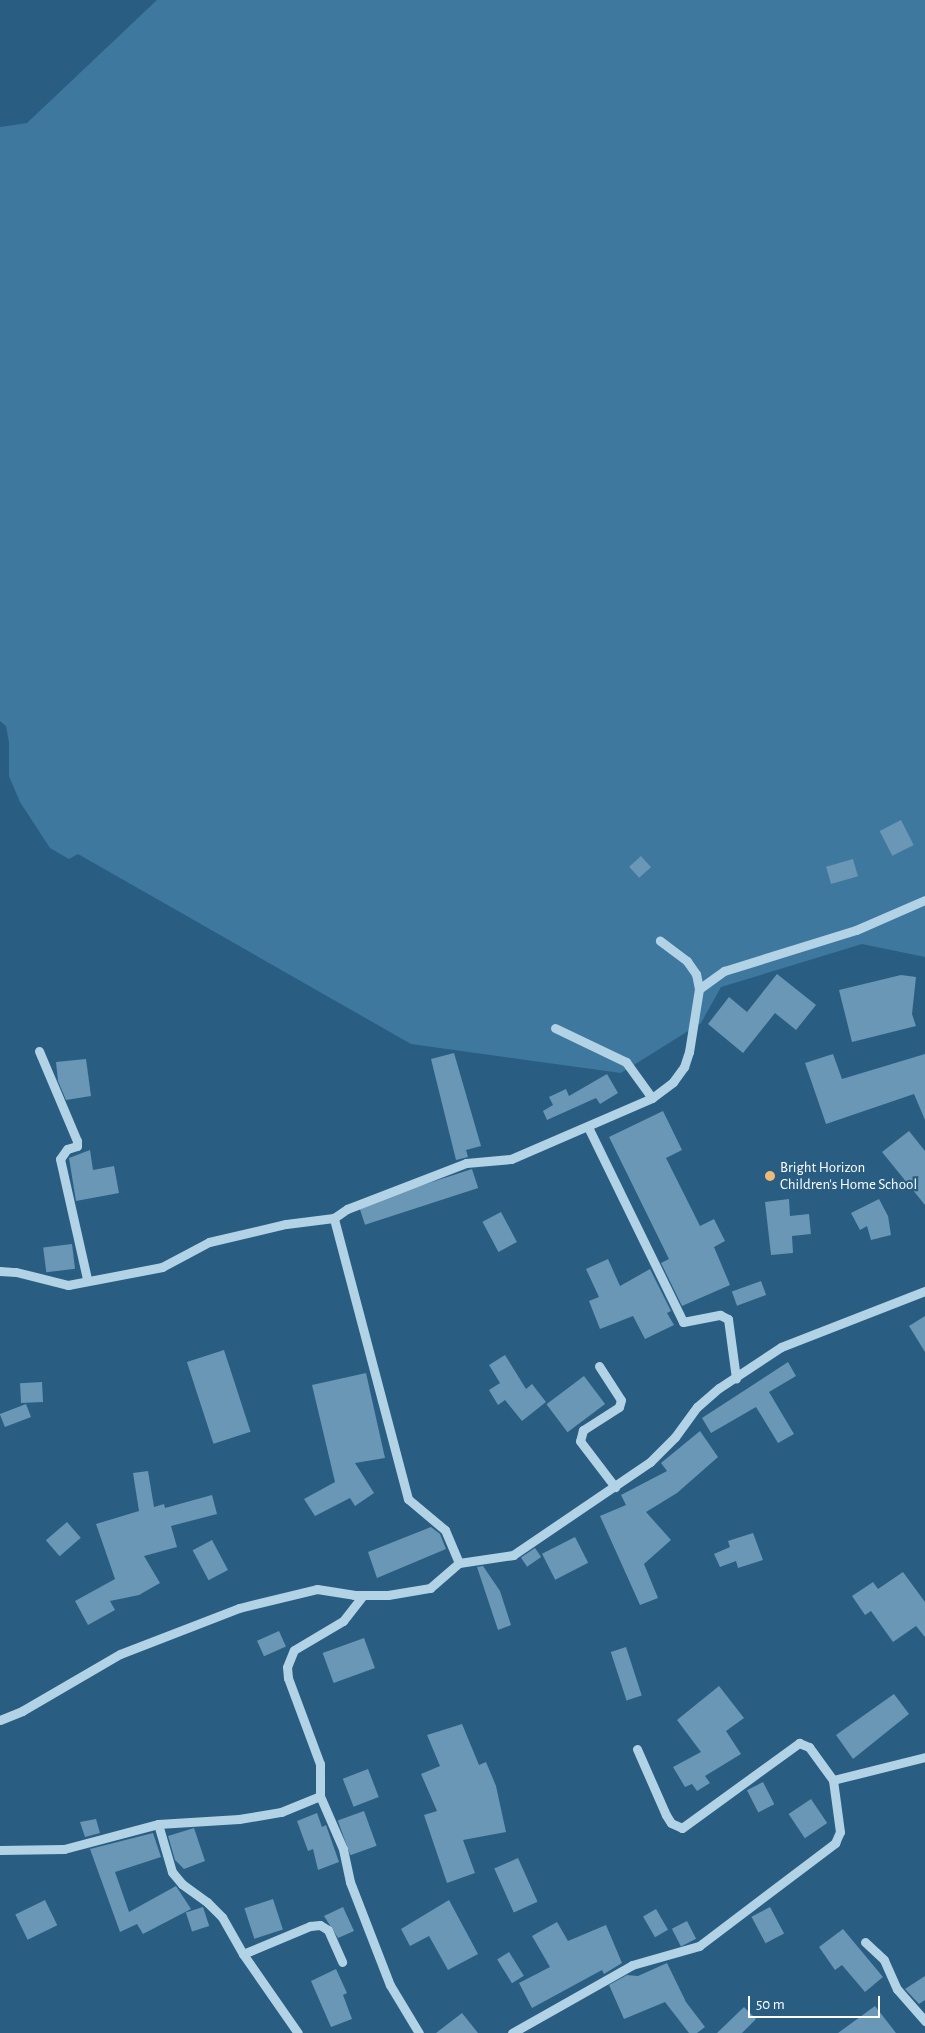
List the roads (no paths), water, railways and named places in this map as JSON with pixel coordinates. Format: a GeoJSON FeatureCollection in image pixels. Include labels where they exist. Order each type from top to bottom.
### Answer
{"type":"FeatureCollection","features":[{"type":"Feature","properties":{"kind":"street"},"geometry":{"type":"LineString","coordinates":[[699,989],[724,970],[856,930],[925,900]]}},
{"type":"Feature","properties":{"kind":"street"},"geometry":{"type":"LineString","coordinates":[[0,1272],[16,1272],[68,1284],[87,1279],[162,1267],[209,1242],[286,1224],[334,1218],[347,1209],[466,1163],[504,1162],[652,1098],[673,1082],[684,1067],[699,989],[696,974],[688,961],[660,941]]}},
{"type":"Feature","properties":{"kind":"street"},"geometry":{"type":"LineString","coordinates":[[556,1028],[626,1062],[652,1098]]}},
{"type":"Feature","properties":{"kind":"street"},"geometry":{"type":"LineString","coordinates":[[39,1051],[77,1141],[77,1146],[67,1149],[60,1159],[87,1279]]}},
{"type":"Feature","properties":{"kind":"street"},"geometry":{"type":"LineString","coordinates":[[588,1127],[683,1322],[720,1315],[728,1318],[736,1378]]}},
{"type":"Feature","properties":{"kind":"street"},"geometry":{"type":"LineString","coordinates":[[334,1218],[408,1499],[445,1530],[459,1564]]}},
{"type":"Feature","properties":{"kind":"street"},"geometry":{"type":"LineString","coordinates":[[0,1720],[22,1711],[120,1654],[240,1608],[317,1589],[358,1595],[430,1588],[459,1564],[513,1555],[650,1462],[675,1437],[697,1407],[781,1348],[925,1291]]}},
{"type":"Feature","properties":{"kind":"street"},"geometry":{"type":"LineString","coordinates":[[599,1366],[621,1400],[619,1407],[583,1430],[580,1441],[615,1487]]}},
{"type":"Feature","properties":{"kind":"street"},"geometry":{"type":"LineString","coordinates":[[358,1595],[343,1621],[294,1650],[287,1667],[288,1678],[320,1764],[320,1796],[336,1831],[350,1882],[390,1984],[419,2033]]}},
{"type":"Feature","properties":{"kind":"street"},"geometry":{"type":"LineString","coordinates":[[512,2033],[632,1965],[699,1946],[834,1843],[840,1832],[833,1780],[809,1747],[799,1743],[682,1828],[671,1823],[666,1816],[637,1749]]}},
{"type":"Feature","properties":{"kind":"street"},"geometry":{"type":"LineString","coordinates":[[833,1780],[925,1757]]}},
{"type":"Feature","properties":{"kind":"street"},"geometry":{"type":"LineString","coordinates":[[0,1850],[64,1849],[158,1824],[239,1819],[281,1812],[320,1796]]}},
{"type":"Feature","properties":{"kind":"street"},"geometry":{"type":"LineString","coordinates":[[158,1824],[172,1872],[182,1884],[207,1902],[222,1917],[243,1954],[298,2033]]}},
{"type":"Feature","properties":{"kind":"street"},"geometry":{"type":"LineString","coordinates":[[243,1954],[310,1926],[320,1925],[328,1930],[342,1962]]}},
{"type":"Feature","properties":{"kind":"street"},"geometry":{"type":"LineString","coordinates":[[865,1942],[884,1960],[897,1989],[925,2021]]}},
{"type":"Feature","properties":{"kind":"place","name":"Bright Horizon Children's Home School"},"geometry":{"type":"Point","coordinates":[770,1176]}}]}
